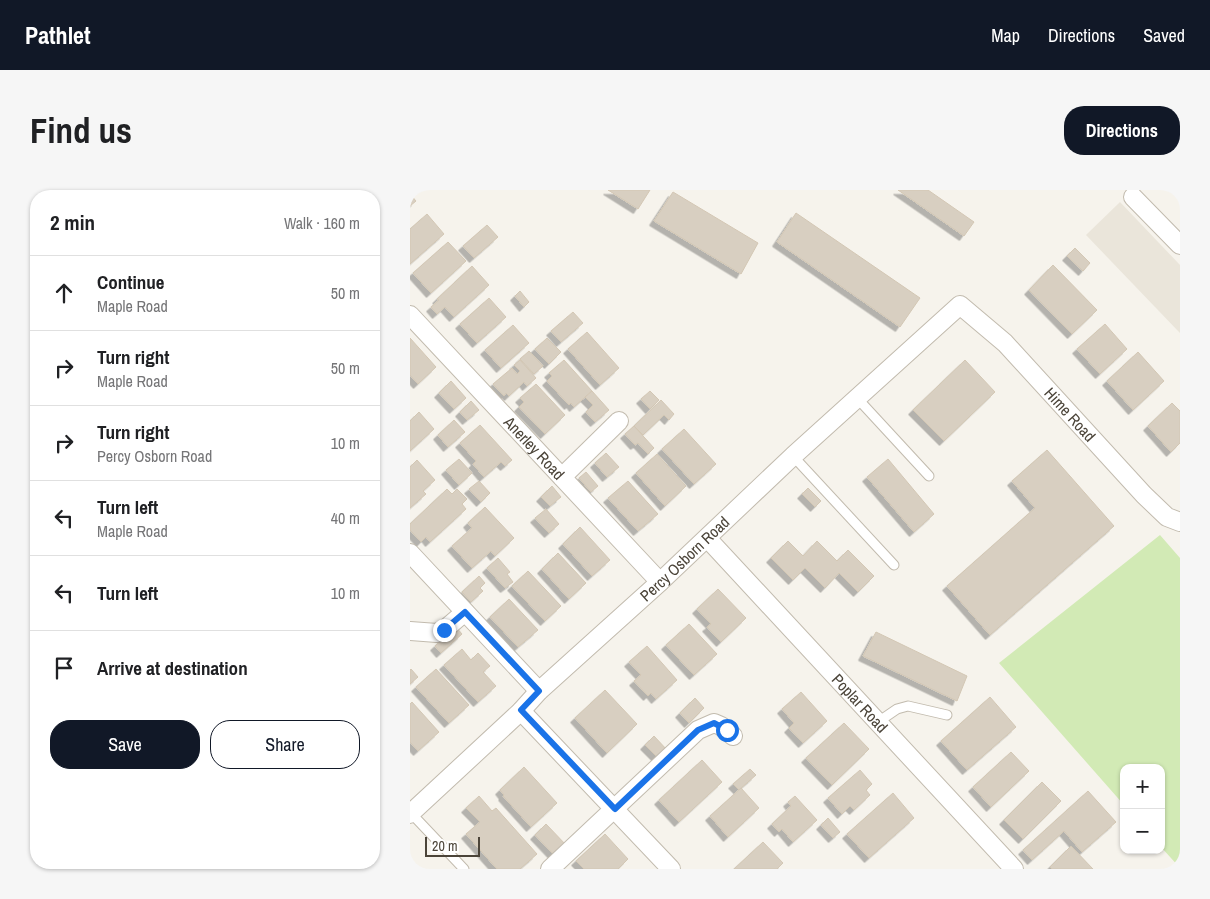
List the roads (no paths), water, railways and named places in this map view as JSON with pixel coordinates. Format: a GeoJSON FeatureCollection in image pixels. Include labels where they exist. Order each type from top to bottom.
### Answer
{"type":"FeatureCollection","features":[{"type":"Feature","properties":{"kind":"street"},"geometry":{"type":"LineString","coordinates":[[1133,197],[1180,245]]}},
{"type":"Feature","properties":{"kind":"street","name":"Percy Osborn Road"},"geometry":{"type":"LineString","coordinates":[[410,813],[539,691],[960,305]]}},
{"type":"Feature","properties":{"kind":"street","name":"Hime Road"},"geometry":{"type":"LineString","coordinates":[[960,305],[1005,343],[1144,495],[1167,517],[1180,522]]}},
{"type":"Feature","properties":{"kind":"street","name":"Anerley Road"},"geometry":{"type":"LineString","coordinates":[[410,315],[660,582]]}},
{"type":"Feature","properties":{"kind":"street"},"geometry":{"type":"LineString","coordinates":[[562,478],[619,421]]}},
{"type":"Feature","properties":{"kind":"street","name":"Poplar Road"},"geometry":{"type":"LineString","coordinates":[[706,538],[1014,869]]}},
{"type":"Feature","properties":{"kind":"street"},"geometry":{"type":"LineString","coordinates":[[410,553],[539,691]]}},
{"type":"Feature","properties":{"kind":"street"},"geometry":{"type":"LineString","coordinates":[[410,631],[437,633],[444,630],[465,612]]}},
{"type":"Feature","properties":{"kind":"street"},"geometry":{"type":"LineString","coordinates":[[521,710],[671,869]]}},
{"type":"Feature","properties":{"kind":"street"},"geometry":{"type":"LineString","coordinates":[[550,869],[698,730],[714,723],[733,736]]}},
{"type":"Feature","properties":{"kind":"lane"},"geometry":{"type":"LineString","coordinates":[[857,398],[929,476]]}},
{"type":"Feature","properties":{"kind":"lane"},"geometry":{"type":"LineString","coordinates":[[794,456],[894,564]]}},
{"type":"Feature","properties":{"kind":"lane"},"geometry":{"type":"LineString","coordinates":[[878,722],[897,709],[908,706],[947,715]]}},
{"type":"Feature","properties":{"kind":"lane"},"geometry":{"type":"LineString","coordinates":[[410,813],[464,869]]}}]}
